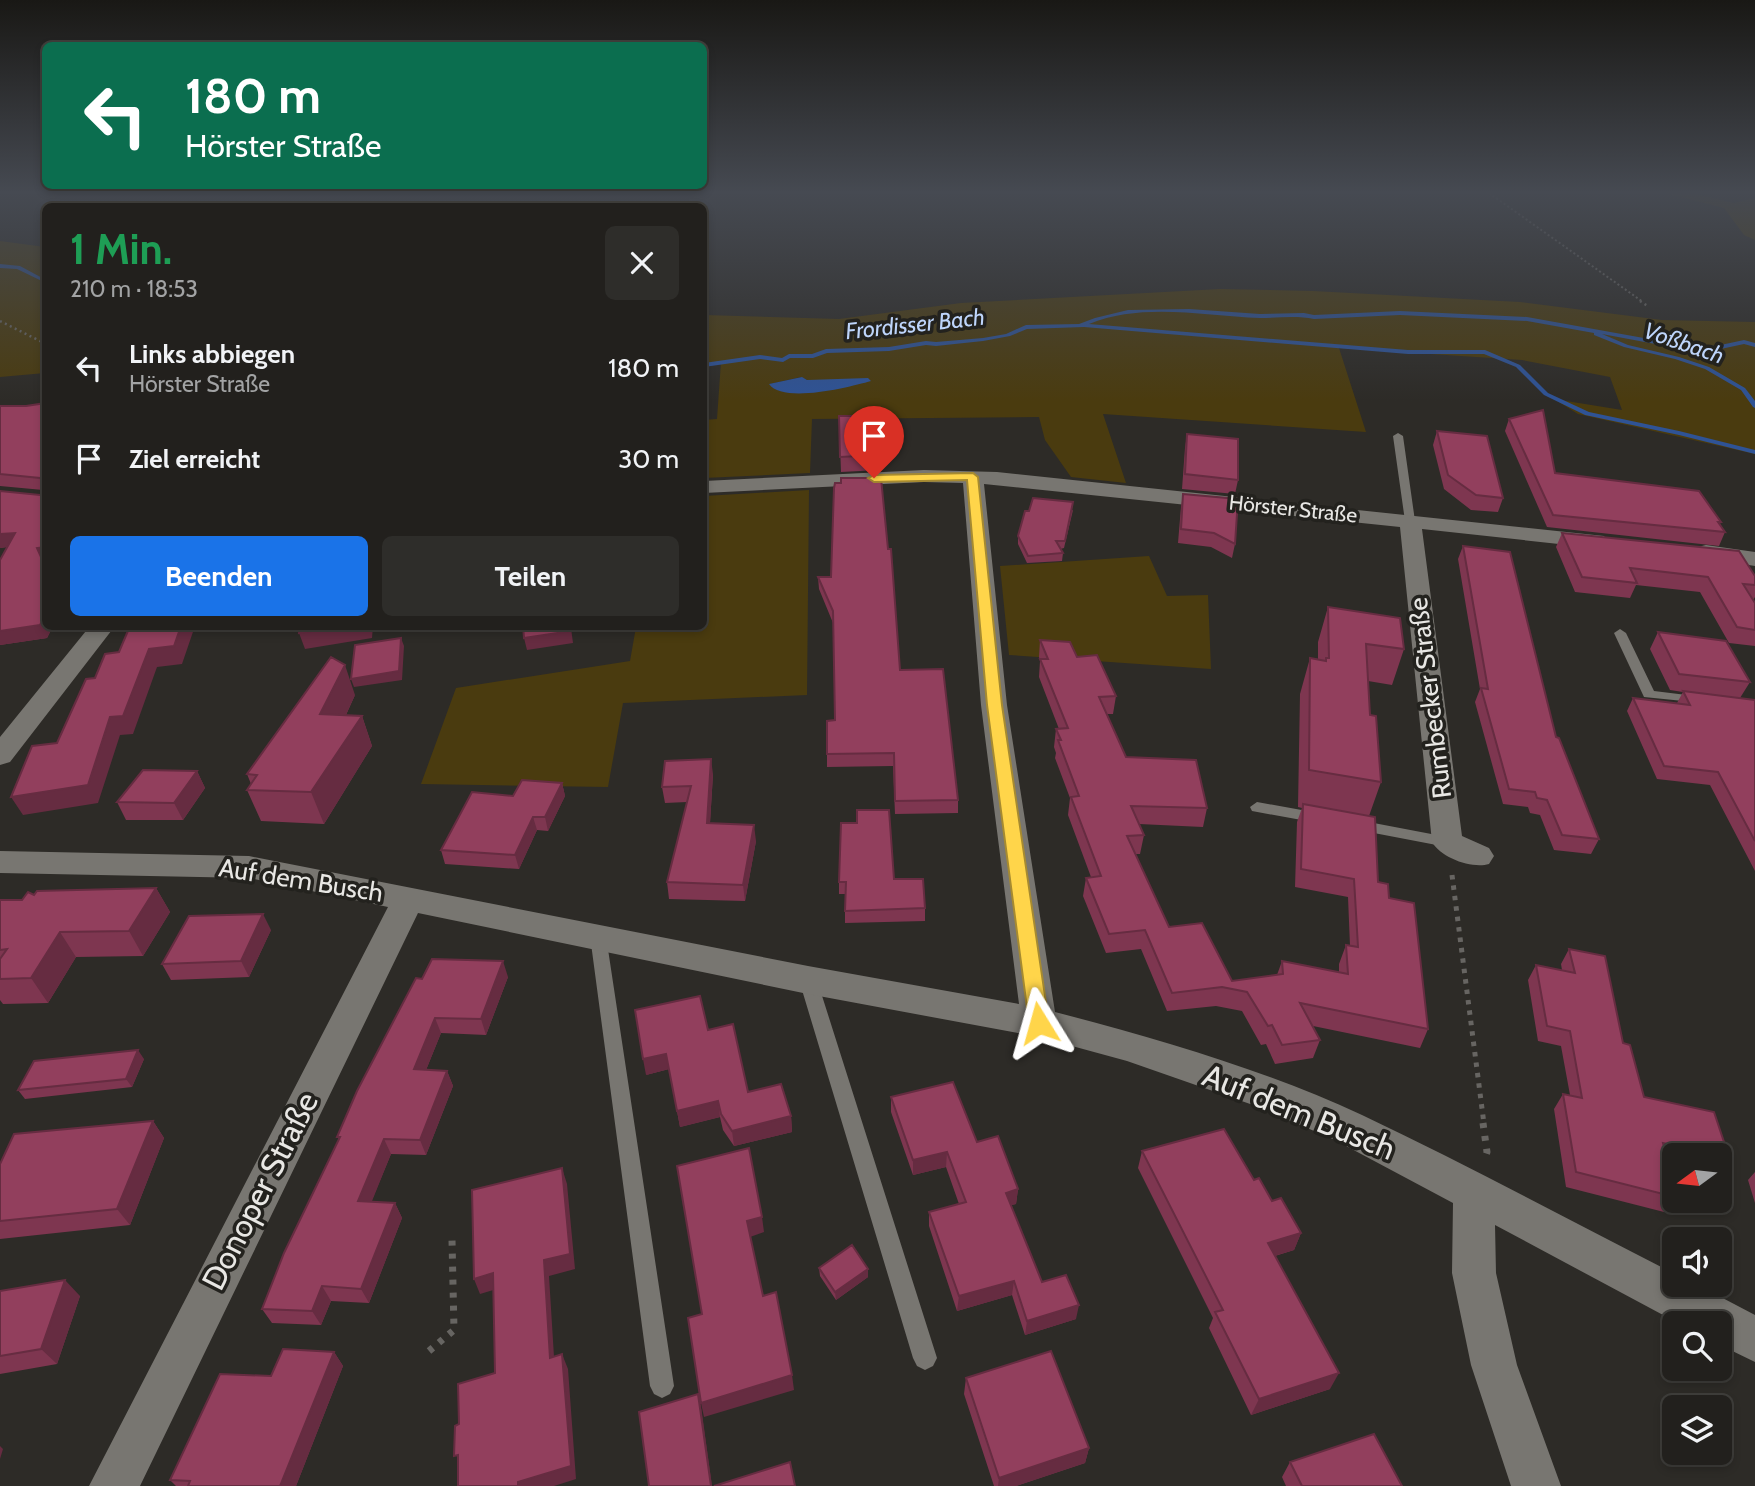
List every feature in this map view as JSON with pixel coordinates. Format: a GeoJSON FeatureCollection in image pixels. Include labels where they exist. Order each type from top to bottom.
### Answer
{"type":"FeatureCollection","features":[{"type":"Feature","properties":{"kind":"street","name":"Hörster Straße"},"geometry":{"type":"LineString","coordinates":[[707,487],[924,476],[973,477],[1616,543]]}},
{"type":"Feature","properties":{"kind":"street"},"geometry":{"type":"LineString","coordinates":[[973,477],[994,705],[1039,1023]]}},
{"type":"Feature","properties":{"kind":"street","name":"Rumbecker Straße"},"geometry":{"type":"LineString","coordinates":[[1410,521],[1447,842]]}},
{"type":"Feature","properties":{"kind":"street"},"geometry":{"type":"LineString","coordinates":[[1685,550],[1755,559]]}},
{"type":"Feature","properties":{"kind":"street"},"geometry":{"type":"LineString","coordinates":[[0,756],[100,630]]}},
{"type":"Feature","properties":{"kind":"street"},"geometry":{"type":"LineString","coordinates":[[1447,842],[1478,856]]}},
{"type":"Feature","properties":{"kind":"street","name":"Auf dem Busch"},"geometry":{"type":"LineString","coordinates":[[0,862],[249,867],[1039,1023],[1128,1046],[1302,1107],[1347,1126],[1755,1339]]}},
{"type":"Feature","properties":{"kind":"street","name":"Donoper Straße"},"geometry":{"type":"LineString","coordinates":[[114,1486],[409,898]]}},
{"type":"Feature","properties":{"kind":"street"},"geometry":{"type":"LineString","coordinates":[[1474,1192],[1474,1272],[1494,1365],[1536,1486]]}},
{"type":"Feature","properties":{"kind":"lane"},"geometry":{"type":"LineString","coordinates":[[1398,436],[1410,521]]}},
{"type":"Feature","properties":{"kind":"lane"},"geometry":{"type":"LineString","coordinates":[[1620,633],[1649,694],[1718,702]]}},
{"type":"Feature","properties":{"kind":"lane"},"geometry":{"type":"LineString","coordinates":[[1257,807],[1447,842]]}},
{"type":"Feature","properties":{"kind":"lane"},"geometry":{"type":"LineString","coordinates":[[598,936],[662,1386]]}},
{"type":"Feature","properties":{"kind":"lane"},"geometry":{"type":"LineString","coordinates":[[808,979],[925,1357]]}},
{"type":"Feature","properties":{"kind":"path"},"geometry":{"type":"LineString","coordinates":[[1586,262],[1649,307]]}},
{"type":"Feature","properties":{"kind":"path"},"geometry":{"type":"LineString","coordinates":[[0,321],[42,342]]}},
{"type":"Feature","properties":{"kind":"path"},"geometry":{"type":"LineString","coordinates":[[1447,842],[1487,1152],[1474,1192]]}},
{"type":"Feature","properties":{"kind":"path"},"geometry":{"type":"LineString","coordinates":[[429,1350],[454,1330],[452,1240]]}},
{"type":"Feature","properties":{"kind":"shaded area"},"geometry":{"type":"Polygon","coordinates":[[[0,262],[42,262],[42,373],[0,377],[0,262]]]}},
{"type":"Feature","properties":{"kind":"shaded area"},"geometry":{"type":"Polygon","coordinates":[[[1220,289],[1520,302],[1662,320],[1755,322],[1755,454],[1578,414],[1554,399],[1622,410],[1610,377],[1522,360],[1339,348],[1366,432],[1103,414],[1126,483],[1071,477],[1045,440],[1039,417],[812,419],[810,473],[707,478],[707,420],[717,419],[721,362],[707,364],[707,315],[839,319],[961,303],[1220,289]],[[801,377],[770,384],[824,390],[870,380],[807,380],[801,377]]]}},
{"type":"Feature","properties":{"kind":"shaded area"},"geometry":{"type":"Polygon","coordinates":[[[809,490],[807,695],[623,703],[608,787],[421,784],[456,688],[630,661],[635,630],[707,630],[707,496],[809,490]]]}},
{"type":"Feature","properties":{"kind":"shaded area"},"geometry":{"type":"Polygon","coordinates":[[[1149,556],[1167,596],[1208,595],[1211,669],[1009,655],[1000,566],[1149,556]]]}},
{"type":"Feature","properties":{"kind":"water"},"geometry":{"type":"Polygon","coordinates":[[[802,377],[807,380],[868,378],[871,381],[833,390],[802,393],[777,390],[769,384],[802,377]]]}},
{"type":"Feature","properties":{"kind":"building"},"geometry":{"type":"Polygon","coordinates":[[[42,404],[42,480],[0,474],[0,406],[42,404]]]}},
{"type":"Feature","properties":{"kind":"building"},"geometry":{"type":"Polygon","coordinates":[[[1543,410],[1555,473],[1699,491],[1725,532],[1553,515],[1509,419],[1543,410]]]}},
{"type":"Feature","properties":{"kind":"building"},"geometry":{"type":"Polygon","coordinates":[[[839,416],[876,416],[879,455],[840,457],[839,416]]]}},
{"type":"Feature","properties":{"kind":"building"},"geometry":{"type":"Polygon","coordinates":[[[1437,431],[1487,436],[1503,498],[1476,495],[1448,475],[1437,431]]]}},
{"type":"Feature","properties":{"kind":"building"},"geometry":{"type":"Polygon","coordinates":[[[1187,434],[1238,439],[1238,480],[1185,474],[1187,434]]]}},
{"type":"Feature","properties":{"kind":"building"},"geometry":{"type":"Polygon","coordinates":[[[841,478],[881,478],[888,549],[891,549],[900,670],[943,669],[958,800],[895,801],[894,753],[827,754],[827,721],[835,720],[833,611],[818,577],[831,577],[834,488],[835,483],[841,483],[841,478]]]}},
{"type":"Feature","properties":{"kind":"building"},"geometry":{"type":"Polygon","coordinates":[[[0,491],[42,494],[42,547],[37,548],[42,559],[42,621],[40,625],[0,631],[0,560],[15,533],[0,534],[0,491]]]}},
{"type":"Feature","properties":{"kind":"building"},"geometry":{"type":"Polygon","coordinates":[[[1183,494],[1238,499],[1235,544],[1214,533],[1181,529],[1183,494]]]}},
{"type":"Feature","properties":{"kind":"building"},"geometry":{"type":"Polygon","coordinates":[[[1033,498],[1073,502],[1065,541],[1056,541],[1063,553],[1028,556],[1018,536],[1025,511],[1029,511],[1033,498]]]}},
{"type":"Feature","properties":{"kind":"building"},"geometry":{"type":"Polygon","coordinates":[[[1562,533],[1739,551],[1755,576],[1755,585],[1743,584],[1755,603],[1755,630],[1737,627],[1708,577],[1630,568],[1637,583],[1582,577],[1562,533]]]}},
{"type":"Feature","properties":{"kind":"building"},"geometry":{"type":"Polygon","coordinates":[[[1463,546],[1510,552],[1556,737],[1559,738],[1599,839],[1562,835],[1547,800],[1537,798],[1535,792],[1509,789],[1481,688],[1488,689],[1463,546]]]}},
{"type":"Feature","properties":{"kind":"building"},"geometry":{"type":"Polygon","coordinates":[[[1328,607],[1400,618],[1404,649],[1366,644],[1370,715],[1376,716],[1381,782],[1309,770],[1310,658],[1326,661],[1326,658],[1329,658],[1328,607]]]}},
{"type":"Feature","properties":{"kind":"building"},"geometry":{"type":"Polygon","coordinates":[[[128,630],[180,630],[174,646],[149,649],[123,716],[110,717],[88,785],[11,797],[32,746],[57,743],[86,679],[95,678],[105,654],[119,652],[128,630]]]}},
{"type":"Feature","properties":{"kind":"building"},"geometry":{"type":"Polygon","coordinates":[[[523,630],[571,631],[524,638],[523,630]]]}},
{"type":"Feature","properties":{"kind":"building"},"geometry":{"type":"Polygon","coordinates":[[[1658,632],[1726,641],[1750,682],[1679,674],[1658,632]]]}},
{"type":"Feature","properties":{"kind":"building"},"geometry":{"type":"Polygon","coordinates":[[[401,638],[399,671],[351,679],[355,645],[401,638]]]}},
{"type":"Feature","properties":{"kind":"building"},"geometry":{"type":"Polygon","coordinates":[[[1040,640],[1070,642],[1077,657],[1097,655],[1116,696],[1099,697],[1126,757],[1196,760],[1207,808],[1131,806],[1144,835],[1127,836],[1169,927],[1202,923],[1232,981],[1283,974],[1282,961],[1348,974],[1346,945],[1358,947],[1354,879],[1301,869],[1303,804],[1375,817],[1378,882],[1388,884],[1389,898],[1414,903],[1428,1029],[1300,1003],[1320,1040],[1282,1045],[1272,1025],[1268,1026],[1247,992],[1222,987],[1172,993],[1145,930],[1109,934],[1086,878],[1101,876],[1071,797],[1079,796],[1056,729],[1068,728],[1040,659],[1048,659],[1040,640]]]}},
{"type":"Feature","properties":{"kind":"building"},"geometry":{"type":"Polygon","coordinates":[[[331,657],[345,665],[320,714],[362,716],[311,792],[247,790],[257,775],[247,774],[331,657]]]}},
{"type":"Feature","properties":{"kind":"building"},"geometry":{"type":"Polygon","coordinates":[[[1683,691],[1755,700],[1755,841],[1718,772],[1664,766],[1633,698],[1690,705],[1683,691]]]}},
{"type":"Feature","properties":{"kind":"building"},"geometry":{"type":"Polygon","coordinates":[[[711,759],[707,823],[754,825],[743,885],[667,882],[691,786],[662,787],[665,761],[711,759]]]}},
{"type":"Feature","properties":{"kind":"building"},"geometry":{"type":"Polygon","coordinates":[[[143,770],[197,771],[174,803],[117,802],[143,770]]]}},
{"type":"Feature","properties":{"kind":"building"},"geometry":{"type":"Polygon","coordinates":[[[522,780],[562,783],[545,817],[533,817],[515,855],[441,850],[472,792],[513,796],[522,780]]]}},
{"type":"Feature","properties":{"kind":"building"},"geometry":{"type":"Polygon","coordinates":[[[857,810],[889,810],[894,879],[923,879],[925,908],[845,911],[846,882],[839,882],[841,823],[857,823],[857,810]]]}},
{"type":"Feature","properties":{"kind":"building"},"geometry":{"type":"Polygon","coordinates":[[[156,888],[129,931],[60,932],[31,978],[0,979],[0,959],[7,949],[0,950],[0,900],[22,900],[28,892],[34,895],[37,891],[156,888]]]}},
{"type":"Feature","properties":{"kind":"building"},"geometry":{"type":"Polygon","coordinates":[[[263,914],[241,961],[162,964],[189,916],[263,914]]]}},
{"type":"Feature","properties":{"kind":"building"},"geometry":{"type":"Polygon","coordinates":[[[1569,949],[1605,956],[1623,1043],[1630,1045],[1644,1097],[1714,1112],[1724,1143],[1662,1143],[1662,1194],[1576,1172],[1563,1094],[1582,1098],[1570,1031],[1547,1026],[1536,965],[1575,973],[1569,949]]]}},
{"type":"Feature","properties":{"kind":"building"},"geometry":{"type":"Polygon","coordinates":[[[432,959],[503,961],[481,1019],[435,1018],[414,1069],[447,1071],[420,1140],[384,1139],[358,1201],[395,1203],[361,1289],[322,1286],[312,1311],[262,1309],[284,1253],[340,1137],[337,1137],[357,1091],[416,978],[422,979],[432,959]]]}},
{"type":"Feature","properties":{"kind":"building"},"geometry":{"type":"Polygon","coordinates":[[[700,996],[708,1030],[733,1024],[748,1092],[781,1084],[791,1116],[732,1131],[721,1114],[718,1101],[677,1111],[666,1054],[643,1059],[635,1010],[700,996]]]}},
{"type":"Feature","properties":{"kind":"building"},"geometry":{"type":"Polygon","coordinates":[[[138,1050],[126,1079],[18,1090],[34,1061],[138,1050]]]}},
{"type":"Feature","properties":{"kind":"building"},"geometry":{"type":"Polygon","coordinates":[[[953,1082],[977,1142],[998,1136],[1018,1189],[1006,1193],[1042,1282],[1066,1275],[1079,1305],[1027,1321],[1014,1281],[959,1296],[929,1212],[966,1202],[947,1152],[913,1160],[891,1097],[953,1082]]]}},
{"type":"Feature","properties":{"kind":"building"},"geometry":{"type":"Polygon","coordinates":[[[153,1121],[117,1209],[0,1221],[0,1164],[14,1134],[153,1121]]]}},
{"type":"Feature","properties":{"kind":"building"},"geometry":{"type":"Polygon","coordinates":[[[1224,1129],[1254,1180],[1259,1178],[1272,1201],[1281,1198],[1301,1233],[1268,1243],[1339,1373],[1259,1399],[1215,1312],[1223,1310],[1142,1151],[1224,1129]]]}},
{"type":"Feature","properties":{"kind":"building"},"geometry":{"type":"Polygon","coordinates":[[[749,1148],[762,1217],[747,1221],[763,1296],[776,1292],[792,1375],[701,1403],[688,1318],[702,1314],[677,1166],[749,1148]]]}},
{"type":"Feature","properties":{"kind":"building"},"geometry":{"type":"Polygon","coordinates":[[[562,1168],[570,1254],[544,1260],[550,1358],[562,1354],[571,1466],[518,1482],[518,1486],[458,1486],[458,1455],[454,1456],[455,1426],[459,1424],[458,1384],[495,1373],[493,1273],[474,1279],[472,1190],[562,1168]]]}},
{"type":"Feature","properties":{"kind":"building"},"geometry":{"type":"Polygon","coordinates":[[[852,1245],[868,1269],[835,1292],[819,1268],[852,1245]]]}},
{"type":"Feature","properties":{"kind":"building"},"geometry":{"type":"Polygon","coordinates":[[[65,1280],[41,1349],[0,1356],[0,1291],[65,1280]]]}},
{"type":"Feature","properties":{"kind":"building"},"geometry":{"type":"Polygon","coordinates":[[[283,1349],[334,1352],[280,1486],[188,1486],[190,1481],[170,1480],[220,1374],[271,1376],[283,1349]]]}},
{"type":"Feature","properties":{"kind":"building"},"geometry":{"type":"Polygon","coordinates":[[[1051,1351],[1089,1448],[999,1478],[966,1378],[1051,1351]]]}},
{"type":"Feature","properties":{"kind":"building"},"geometry":{"type":"Polygon","coordinates":[[[698,1394],[711,1486],[649,1486],[639,1412],[698,1394]]]}},
{"type":"Feature","properties":{"kind":"building"},"geometry":{"type":"Polygon","coordinates":[[[1374,1434],[1402,1486],[1302,1486],[1290,1462],[1374,1434]]]}},
{"type":"Feature","properties":{"kind":"building"},"geometry":{"type":"Polygon","coordinates":[[[790,1462],[795,1486],[714,1486],[790,1462]]]}},
{"type":"Feature","properties":{"kind":"waterway","name":"Frordisser Bach"},"geometry":{"type":"LineString","coordinates":[[0,266],[18,267],[42,280]]}},
{"type":"Feature","properties":{"kind":"waterway","name":"Frordisser Bach"},"geometry":{"type":"LineString","coordinates":[[707,365],[760,357],[783,360],[789,356],[813,356],[826,351],[889,349],[926,343],[983,340],[1018,332],[1026,327],[1080,326],[1128,312],[1189,311],[1314,317],[1400,313],[1527,319],[1666,344],[1716,348],[1744,342],[1755,345]]}},
{"type":"Feature","properties":{"kind":"waterway"},"geometry":{"type":"LineString","coordinates":[[1086,326],[1408,352],[1485,352],[1518,366],[1546,394],[1587,414],[1755,452]]}},
{"type":"Feature","properties":{"kind":"waterway","name":"Voßbach"},"geometry":{"type":"LineString","coordinates":[[1596,334],[1626,346],[1707,368],[1743,389],[1755,406]]}},
{"type":"Feature","properties":{"kind":"route"},"geometry":{"type":"LineString","coordinates":[[874,478],[973,477],[994,705],[1039,1023]]}}]}
